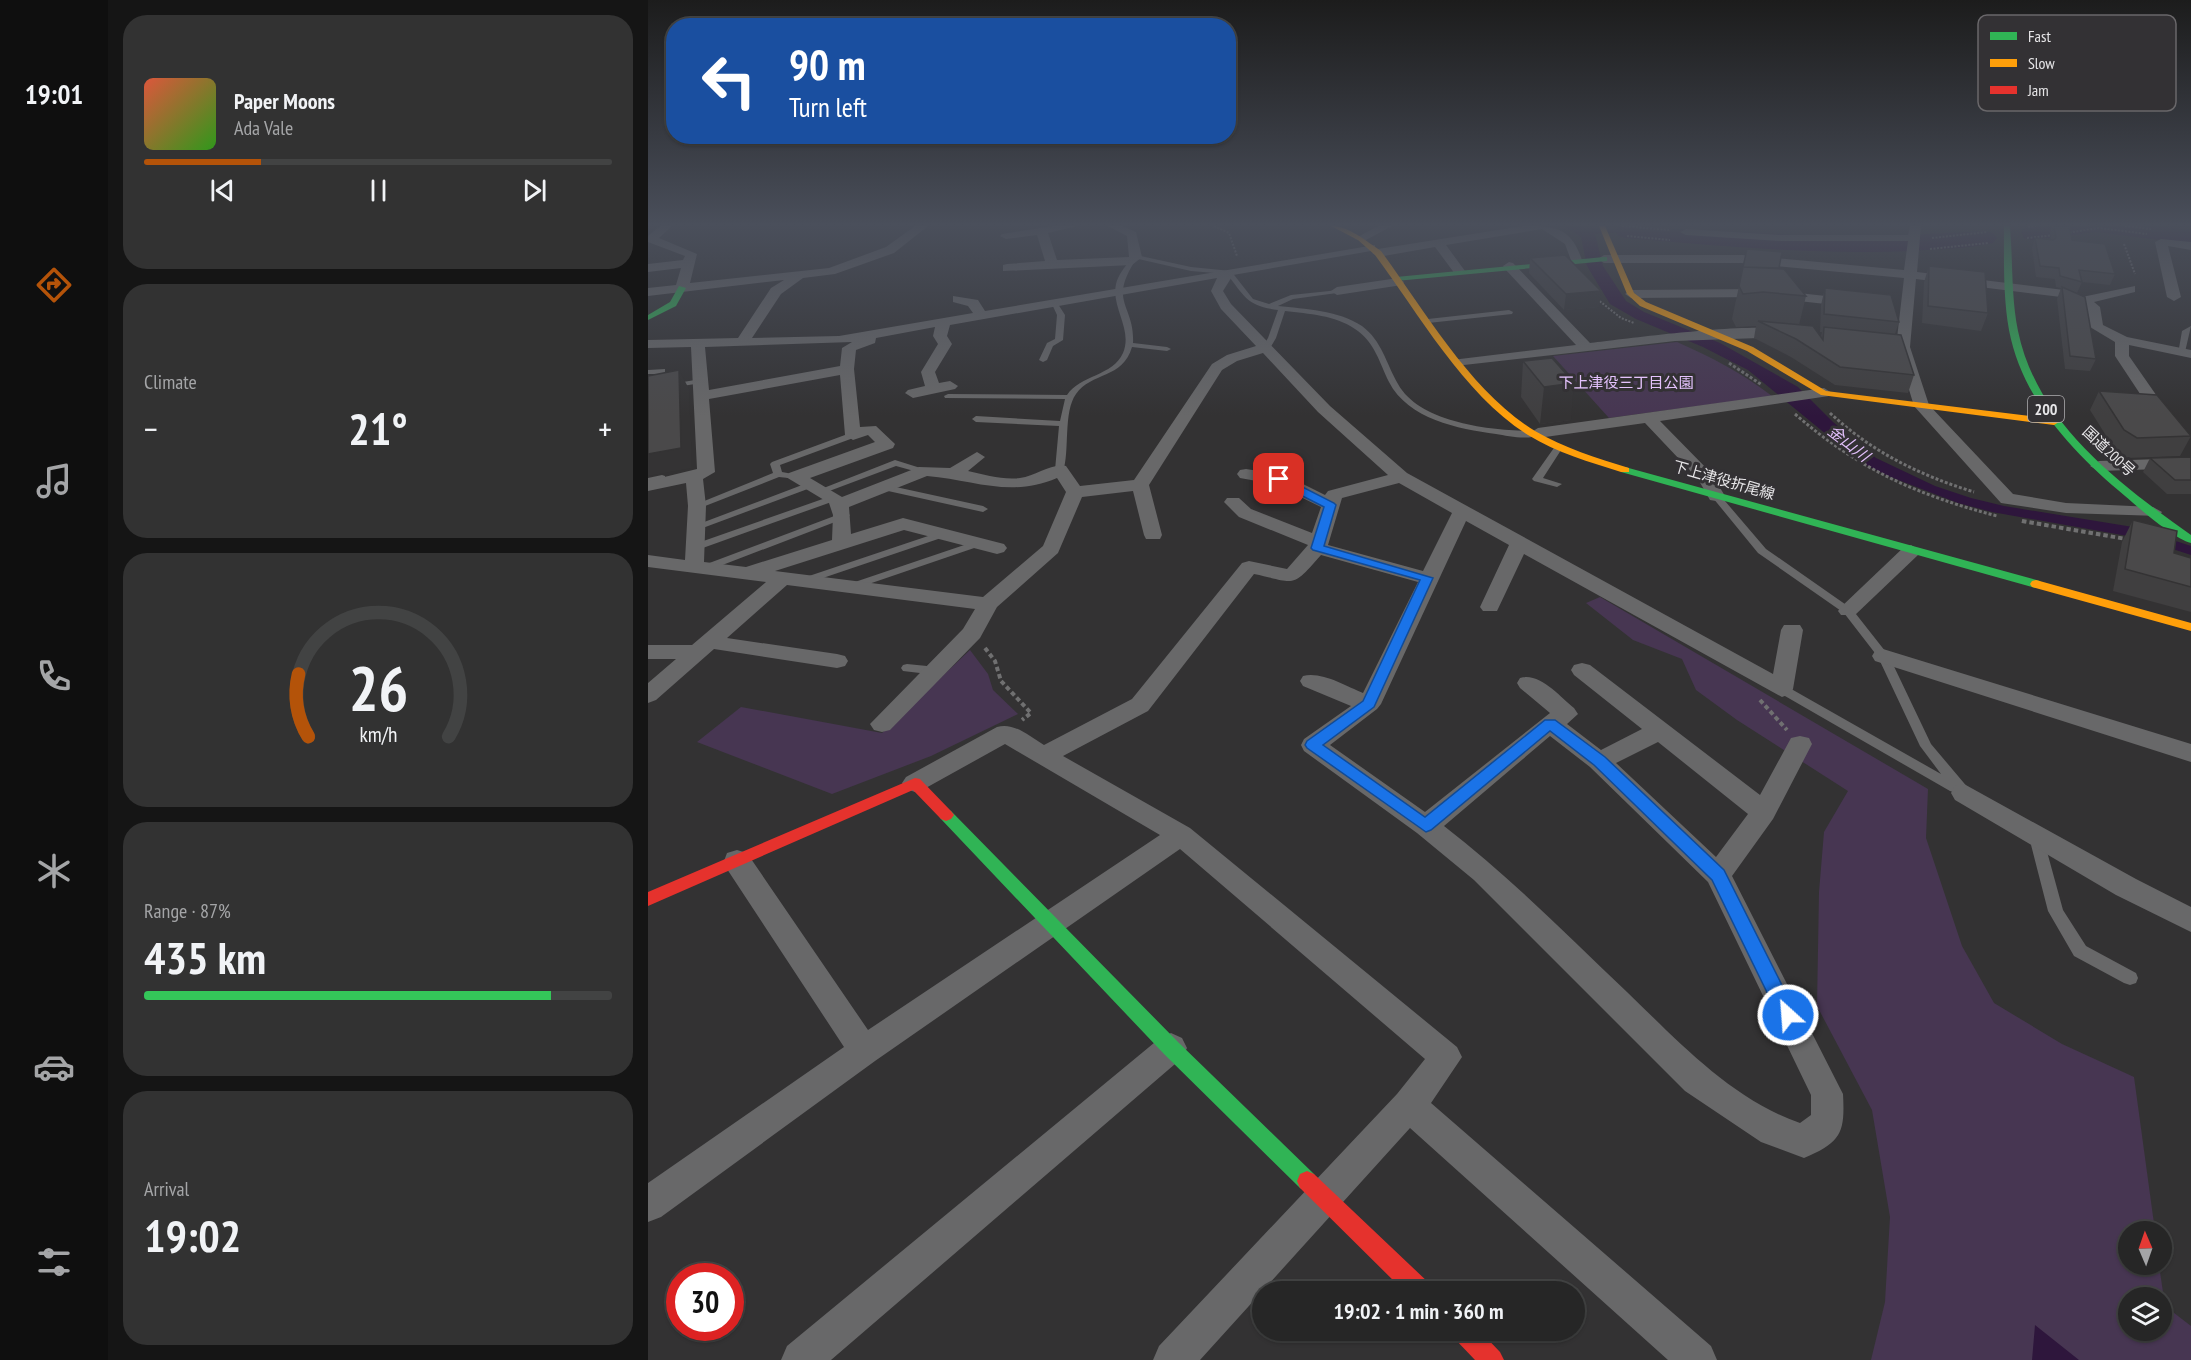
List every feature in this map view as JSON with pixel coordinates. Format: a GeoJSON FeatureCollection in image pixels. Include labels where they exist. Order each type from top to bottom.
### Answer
{"type":"FeatureCollection","features":[{"type":"Feature","properties":{"kind":"main road"},"geometry":{"type":"LineString","coordinates":[[648,318],[670,308],[678,300],[682,289]]}},
{"type":"Feature","properties":{"kind":"main road","name":"下上津役折尾線"},"geometry":{"type":"LineString","coordinates":[[1404,289],[1484,394],[1504,413],[1559,447],[1598,462],[1716,496],[2191,627]]}},
{"type":"Feature","properties":{"kind":"main road"},"geometry":{"type":"LineString","coordinates":[[1628,289],[1631,294],[1666,315],[1779,363],[1816,394],[2054,422]]}},
{"type":"Feature","properties":{"kind":"main road","name":"国道200号"},"geometry":{"type":"LineString","coordinates":[[2012,289],[2017,343],[2036,393],[2054,422],[2099,466],[2188,538]]}},
{"type":"Feature","properties":{"kind":"main road"},"geometry":{"type":"LineString","coordinates":[[648,899],[915,783],[1171,1048],[1411,1281]]}},
{"type":"Feature","properties":{"kind":"main road"},"geometry":{"type":"LineString","coordinates":[[1473,1341],[1492,1360]]}},
{"type":"Feature","properties":{"kind":"street"},"geometry":{"type":"LineString","coordinates":[[648,291],[665,289]]}},
{"type":"Feature","properties":{"kind":"street"},"geometry":{"type":"LineString","coordinates":[[742,342],[778,289]]}},
{"type":"Feature","properties":{"kind":"street"},"geometry":{"type":"LineString","coordinates":[[648,344],[839,340],[1122,289]]}},
{"type":"Feature","properties":{"kind":"street"},"geometry":{"type":"LineString","coordinates":[[1218,289],[1226,306],[1324,409],[1401,477],[1782,689],[1792,630]]}},
{"type":"Feature","properties":{"kind":"street"},"geometry":{"type":"LineString","coordinates":[[1337,291],[1345,289]]}},
{"type":"Feature","properties":{"kind":"street"},"geometry":{"type":"LineString","coordinates":[[1531,289],[1587,348]]}},
{"type":"Feature","properties":{"kind":"street"},"geometry":{"type":"LineString","coordinates":[[1905,289],[1900,308],[1897,346],[1922,406],[2007,499],[2097,511],[2153,512]]}},
{"type":"Feature","properties":{"kind":"street"},"geometry":{"type":"LineString","coordinates":[[2030,289],[2064,294],[2084,301],[2093,307],[2097,327],[2122,339],[2186,353]]}},
{"type":"Feature","properties":{"kind":"street"},"geometry":{"type":"LineString","coordinates":[[2084,301],[2128,289]]}},
{"type":"Feature","properties":{"kind":"street"},"geometry":{"type":"LineString","coordinates":[[2172,289],[2174,297]]}},
{"type":"Feature","properties":{"kind":"street"},"geometry":{"type":"LineString","coordinates":[[1631,294],[1761,293],[1872,305]]}},
{"type":"Feature","properties":{"kind":"street"},"geometry":{"type":"LineString","coordinates":[[958,299],[973,303],[981,315]]}},
{"type":"Feature","properties":{"kind":"street"},"geometry":{"type":"LineString","coordinates":[[933,388],[928,372],[945,344],[940,336],[944,321]]}},
{"type":"Feature","properties":{"kind":"street"},"geometry":{"type":"LineString","coordinates":[[1460,363],[1673,337],[1771,332],[1800,335]]}},
{"type":"Feature","properties":{"kind":"street"},"geometry":{"type":"LineString","coordinates":[[817,492],[887,444],[870,429],[853,435],[847,369],[849,348],[876,338],[878,334]]}},
{"type":"Feature","properties":{"kind":"street"},"geometry":{"type":"LineString","coordinates":[[2122,339],[2122,356],[2160,412]]}},
{"type":"Feature","properties":{"kind":"street"},"geometry":{"type":"LineString","coordinates":[[655,482],[706,472],[698,343]]}},
{"type":"Feature","properties":{"kind":"street"},"geometry":{"type":"LineString","coordinates":[[1154,535],[1140,485],[1217,367],[1232,358],[1266,348]]}},
{"type":"Feature","properties":{"kind":"street"},"geometry":{"type":"LineString","coordinates":[[701,388],[847,369]]}},
{"type":"Feature","properties":{"kind":"street"},"geometry":{"type":"LineString","coordinates":[[914,393],[933,388],[949,391]]}},
{"type":"Feature","properties":{"kind":"street"},"geometry":{"type":"LineString","coordinates":[[1538,433],[1816,394]]}},
{"type":"Feature","properties":{"kind":"street"},"geometry":{"type":"LineString","coordinates":[[1649,418],[1705,477],[1716,496]]}},
{"type":"Feature","properties":{"kind":"street"},"geometry":{"type":"LineString","coordinates":[[954,473],[977,457]]}},
{"type":"Feature","properties":{"kind":"street"},"geometry":{"type":"LineString","coordinates":[[2099,466],[2191,463]]}},
{"type":"Feature","properties":{"kind":"street"},"geometry":{"type":"LineString","coordinates":[[817,492],[882,487],[925,471],[954,473],[1014,486],[1034,482],[1060,470],[1075,492]]}},
{"type":"Feature","properties":{"kind":"street"},"geometry":{"type":"LineString","coordinates":[[1246,474],[1279,479],[1330,505]]}},
{"type":"Feature","properties":{"kind":"street"},"geometry":{"type":"LineString","coordinates":[[694,476],[699,560]]}},
{"type":"Feature","properties":{"kind":"street"},"geometry":{"type":"LineString","coordinates":[[1044,755],[1140,705],[1249,567],[1292,576],[1317,545],[1334,495],[1401,477]]}},
{"type":"Feature","properties":{"kind":"street"},"geometry":{"type":"LineString","coordinates":[[1075,492],[1140,485]]}},
{"type":"Feature","properties":{"kind":"street"},"geometry":{"type":"LineString","coordinates":[[817,492],[841,542]]}},
{"type":"Feature","properties":{"kind":"street"},"geometry":{"type":"LineString","coordinates":[[882,724],[937,671],[972,633],[988,604],[1051,549],[1075,492]]}},
{"type":"Feature","properties":{"kind":"street"},"geometry":{"type":"LineString","coordinates":[[1233,502],[1245,513],[1317,545],[1427,578]]}},
{"type":"Feature","properties":{"kind":"street"},"geometry":{"type":"LineString","coordinates":[[1462,511],[1427,578],[1369,704],[1312,745],[1426,826],[1484,872],[1696,1080],[1773,1130],[1804,1141],[1828,1123],[1827,1094],[1718,875],[1599,761],[1550,723]]}},
{"type":"Feature","properties":{"kind":"street"},"geometry":{"type":"LineString","coordinates":[[748,573],[903,524],[988,546]]}},
{"type":"Feature","properties":{"kind":"street"},"geometry":{"type":"LineString","coordinates":[[1490,607],[1520,542]]}},
{"type":"Feature","properties":{"kind":"street"},"geometry":{"type":"LineString","coordinates":[[1848,611],[1911,551]]}},
{"type":"Feature","properties":{"kind":"street"},"geometry":{"type":"LineString","coordinates":[[648,561],[699,560],[748,573],[810,579],[988,604]]}},
{"type":"Feature","properties":{"kind":"street"},"geometry":{"type":"LineString","coordinates":[[648,695],[783,578]]}},
{"type":"Feature","properties":{"kind":"street"},"geometry":{"type":"LineString","coordinates":[[648,652],[704,647],[837,662]]}},
{"type":"Feature","properties":{"kind":"street"},"geometry":{"type":"LineString","coordinates":[[1883,656],[2191,753]]}},
{"type":"Feature","properties":{"kind":"street"},"geometry":{"type":"LineString","coordinates":[[1582,670],[1764,812]]}},
{"type":"Feature","properties":{"kind":"street"},"geometry":{"type":"LineString","coordinates":[[1311,681],[1369,704]]}},
{"type":"Feature","properties":{"kind":"street"},"geometry":{"type":"LineString","coordinates":[[1426,826],[1550,723],[1566,714],[1528,683]]}},
{"type":"Feature","properties":{"kind":"street"},"geometry":{"type":"LineString","coordinates":[[1599,761],[1661,730]]}},
{"type":"Feature","properties":{"kind":"street"},"geometry":{"type":"LineString","coordinates":[[915,783],[1005,733],[1181,834],[1446,1057],[1409,1106],[1173,1360]]}},
{"type":"Feature","properties":{"kind":"street"},"geometry":{"type":"LineString","coordinates":[[1718,875],[1764,812],[1800,744]]}},
{"type":"Feature","properties":{"kind":"street"},"geometry":{"type":"LineString","coordinates":[[1964,793],[2191,920]]}},
{"type":"Feature","properties":{"kind":"street"},"geometry":{"type":"LineString","coordinates":[[648,1204],[864,1051],[1181,834]]}},
{"type":"Feature","properties":{"kind":"street"},"geometry":{"type":"LineString","coordinates":[[738,861],[864,1051]]}},
{"type":"Feature","properties":{"kind":"street"},"geometry":{"type":"LineString","coordinates":[[801,1360],[1171,1048]]}},
{"type":"Feature","properties":{"kind":"street"},"geometry":{"type":"LineString","coordinates":[[1409,1106],[1697,1360]]}},
{"type":"Feature","properties":{"kind":"lane"},"geometry":{"type":"LineString","coordinates":[[1246,289],[1251,300],[1269,307],[1341,318],[1369,336],[1397,389],[1406,400],[1424,411],[1446,420],[1500,433],[1538,433]]}},
{"type":"Feature","properties":{"kind":"lane"},"geometry":{"type":"LineString","coordinates":[[1060,470],[1060,450],[1069,397],[1080,385],[1113,369],[1122,360],[1130,345],[1119,290]]}},
{"type":"Feature","properties":{"kind":"lane"},"geometry":{"type":"LineString","coordinates":[[1269,307],[1291,297],[1337,291]]}},
{"type":"Feature","properties":{"kind":"lane"},"geometry":{"type":"LineString","coordinates":[[1043,360],[1050,345],[1059,340],[1061,315],[1054,302]]}},
{"type":"Feature","properties":{"kind":"lane"},"geometry":{"type":"LineString","coordinates":[[1266,348],[1282,309]]}},
{"type":"Feature","properties":{"kind":"lane"},"geometry":{"type":"LineString","coordinates":[[1428,321],[1509,312]]}},
{"type":"Feature","properties":{"kind":"lane"},"geometry":{"type":"LineString","coordinates":[[2186,353],[2186,331],[2191,328]]}},
{"type":"Feature","properties":{"kind":"lane"},"geometry":{"type":"LineString","coordinates":[[1130,345],[1167,349]]}},
{"type":"Feature","properties":{"kind":"lane"},"geometry":{"type":"LineString","coordinates":[[648,372],[662,371],[661,388],[701,388]]}},
{"type":"Feature","properties":{"kind":"lane"},"geometry":{"type":"LineString","coordinates":[[949,391],[1069,397]]}},
{"type":"Feature","properties":{"kind":"lane"},"geometry":{"type":"LineString","coordinates":[[976,419],[1065,424]]}},
{"type":"Feature","properties":{"kind":"lane"},"geometry":{"type":"LineString","coordinates":[[817,492],[775,464],[853,435]]}},
{"type":"Feature","properties":{"kind":"lane"},"geometry":{"type":"LineString","coordinates":[[1557,484],[1532,478],[1559,447]]}},
{"type":"Feature","properties":{"kind":"lane"},"geometry":{"type":"LineString","coordinates":[[696,527],[817,492],[895,463],[925,471]]}},
{"type":"Feature","properties":{"kind":"lane"},"geometry":{"type":"LineString","coordinates":[[648,481],[655,482]]}},
{"type":"Feature","properties":{"kind":"lane"},"geometry":{"type":"LineString","coordinates":[[882,487],[982,509]]}},
{"type":"Feature","properties":{"kind":"lane"},"geometry":{"type":"LineString","coordinates":[[697,506],[817,492]]}},
{"type":"Feature","properties":{"kind":"lane"},"geometry":{"type":"LineString","coordinates":[[699,560],[817,492]]}},
{"type":"Feature","properties":{"kind":"lane"},"geometry":{"type":"LineString","coordinates":[[699,560],[817,492]]}},
{"type":"Feature","properties":{"kind":"lane"},"geometry":{"type":"LineString","coordinates":[[1716,496],[1762,551],[1848,611],[1883,656],[1926,746],[1964,793]]}},
{"type":"Feature","properties":{"kind":"lane"},"geometry":{"type":"LineString","coordinates":[[810,579],[944,534]]}},
{"type":"Feature","properties":{"kind":"lane"},"geometry":{"type":"LineString","coordinates":[[854,586],[988,546]]}},
{"type":"Feature","properties":{"kind":"lane"},"geometry":{"type":"LineString","coordinates":[[907,668],[937,671]]}},
{"type":"Feature","properties":{"kind":"lane"},"geometry":{"type":"LineString","coordinates":[[1782,689],[1964,793]]}},
{"type":"Feature","properties":{"kind":"lane"},"geometry":{"type":"LineString","coordinates":[[2036,835],[2056,912],[2080,951],[2130,978]]}},
{"type":"Feature","properties":{"kind":"path"},"geometry":{"type":"LineString","coordinates":[[1590,289],[1605,307],[1621,318],[1673,337]]}},
{"type":"Feature","properties":{"kind":"path"},"geometry":{"type":"LineString","coordinates":[[1727,361],[1749,374],[1819,436],[1849,459],[1889,481],[1927,496],[2003,517]]}},
{"type":"Feature","properties":{"kind":"path"},"geometry":{"type":"LineString","coordinates":[[1816,394],[1846,429],[1870,448],[1900,465],[1943,483],[2007,499]]}},
{"type":"Feature","properties":{"kind":"path"},"geometry":{"type":"LineString","coordinates":[[2014,520],[2131,540]]}},
{"type":"Feature","properties":{"kind":"path"},"geometry":{"type":"LineString","coordinates":[[994,661],[1001,681],[1031,713],[1005,733]]}},
{"type":"Feature","properties":{"kind":"green space","name":"下上津役三丁目公園"},"geometry":{"type":"Polygon","coordinates":[[[1677,342],[1726,366],[1772,396],[1609,418],[1553,356],[1677,342]]]}},
{"type":"Feature","properties":{"kind":"green space"},"geometry":{"type":"Polygon","coordinates":[[[1600,597],[1928,789],[1926,838],[1962,946],[1994,1003],[2062,1044],[2134,1077],[2154,1221],[2118,1221],[2118,1275],[2160,1275],[2162,1287],[2118,1287],[2118,1341],[2172,1341],[2172,1311],[2191,1326],[2191,1360],[1871,1360],[1885,1302],[1890,1217],[1872,1110],[1817,1006],[1819,892],[1824,832],[1848,791],[1737,720],[1696,690],[1682,659],[1633,640],[1586,603],[1600,597]]]}},
{"type":"Feature","properties":{"kind":"green space"},"geometry":{"type":"Polygon","coordinates":[[[970,650],[988,674],[993,690],[1018,714],[931,756],[832,794],[697,742],[741,707],[882,733],[970,650]]]}},
{"type":"Feature","properties":{"kind":"water","name":"金山川"},"geometry":{"type":"Polygon","coordinates":[[[1601,289],[1618,289],[1626,301],[1644,312],[1720,343],[1798,387],[1833,422],[1876,458],[1935,486],[2004,506],[2133,527],[2191,546],[2191,555],[2139,538],[1992,512],[1958,503],[1888,476],[1860,462],[1748,370],[1703,347],[1636,319],[1610,304],[1601,289]]]}},
{"type":"Feature","properties":{"kind":"water"},"geometry":{"type":"Polygon","coordinates":[[[2035,1325],[2079,1360],[2032,1360],[2035,1325]]]}},
{"type":"Feature","properties":{"kind":"building"},"geometry":{"type":"Polygon","coordinates":[[[1561,289],[1601,291],[1566,294],[1561,289]]]}},
{"type":"Feature","properties":{"kind":"building"},"geometry":{"type":"Polygon","coordinates":[[[1741,289],[1801,289],[1806,296],[1763,292],[1743,294],[1741,289]]]}},
{"type":"Feature","properties":{"kind":"building"},"geometry":{"type":"Polygon","coordinates":[[[1825,289],[1891,295],[1899,322],[1824,314],[1825,289]]]}},
{"type":"Feature","properties":{"kind":"building"},"geometry":{"type":"Polygon","coordinates":[[[1928,289],[1986,289],[1988,313],[1928,306],[1928,289]]]}},
{"type":"Feature","properties":{"kind":"building"},"geometry":{"type":"Polygon","coordinates":[[[2062,289],[2085,297],[2096,359],[2070,356],[2062,289]]]}},
{"type":"Feature","properties":{"kind":"building"},"geometry":{"type":"Polygon","coordinates":[[[1758,321],[1813,326],[1823,340],[1824,327],[1901,335],[1914,375],[1840,367],[1796,339],[1758,321]]]}},
{"type":"Feature","properties":{"kind":"building"},"geometry":{"type":"Polygon","coordinates":[[[1552,358],[1574,383],[1544,387],[1523,361],[1552,358]]]}},
{"type":"Feature","properties":{"kind":"building"},"geometry":{"type":"Polygon","coordinates":[[[679,370],[681,448],[648,454],[648,376],[679,370]]]}},
{"type":"Feature","properties":{"kind":"building"},"geometry":{"type":"Polygon","coordinates":[[[2099,391],[2157,395],[2191,436],[2137,438],[2124,430],[2099,391]]]}},
{"type":"Feature","properties":{"kind":"building"},"geometry":{"type":"Polygon","coordinates":[[[2191,457],[2191,480],[2175,480],[2150,458],[2191,457]]]}},
{"type":"Feature","properties":{"kind":"building"},"geometry":{"type":"Polygon","coordinates":[[[2133,520],[2177,531],[2174,553],[2191,558],[2191,587],[2125,569],[2133,520]]]}},
{"type":"Feature","properties":{"kind":"traffic: fast"},"geometry":{"type":"LineString","coordinates":[[648,318],[673,304],[681,289]]}},
{"type":"Feature","properties":{"kind":"traffic: fast"},"geometry":{"type":"LineString","coordinates":[[2010,289],[2011,316],[2017,345],[2029,376],[2045,405],[2064,432],[2111,479],[2191,540]]}},
{"type":"Feature","properties":{"kind":"traffic: fast"},"geometry":{"type":"LineString","coordinates":[[1625,470],[2036,584]]}},
{"type":"Feature","properties":{"kind":"traffic: fast"},"geometry":{"type":"LineString","coordinates":[[946,815],[1171,1048],[1307,1181]]}},
{"type":"Feature","properties":{"kind":"traffic: slow"},"geometry":{"type":"LineString","coordinates":[[1404,289],[1461,366],[1480,388],[1520,425],[1557,446],[1625,470]]}},
{"type":"Feature","properties":{"kind":"traffic: slow"},"geometry":{"type":"LineString","coordinates":[[1629,289],[1643,304],[1750,349],[1824,393],[2054,422]]}},
{"type":"Feature","properties":{"kind":"traffic: slow"},"geometry":{"type":"LineString","coordinates":[[2036,584],[2191,627]]}},
{"type":"Feature","properties":{"kind":"traffic: jam"},"geometry":{"type":"LineString","coordinates":[[648,899],[915,783],[946,815]]}},
{"type":"Feature","properties":{"kind":"traffic: jam"},"geometry":{"type":"LineString","coordinates":[[1307,1181],[1411,1281]]}},
{"type":"Feature","properties":{"kind":"traffic: jam"},"geometry":{"type":"LineString","coordinates":[[1473,1341],[1492,1360]]}},
{"type":"Feature","properties":{"kind":"route"},"geometry":{"type":"LineString","coordinates":[[1279,479],[1330,505],[1317,548],[1427,578],[1369,704],[1312,745],[1426,826],[1550,723],[1599,761],[1718,875],[1788,1015]]}}]}
